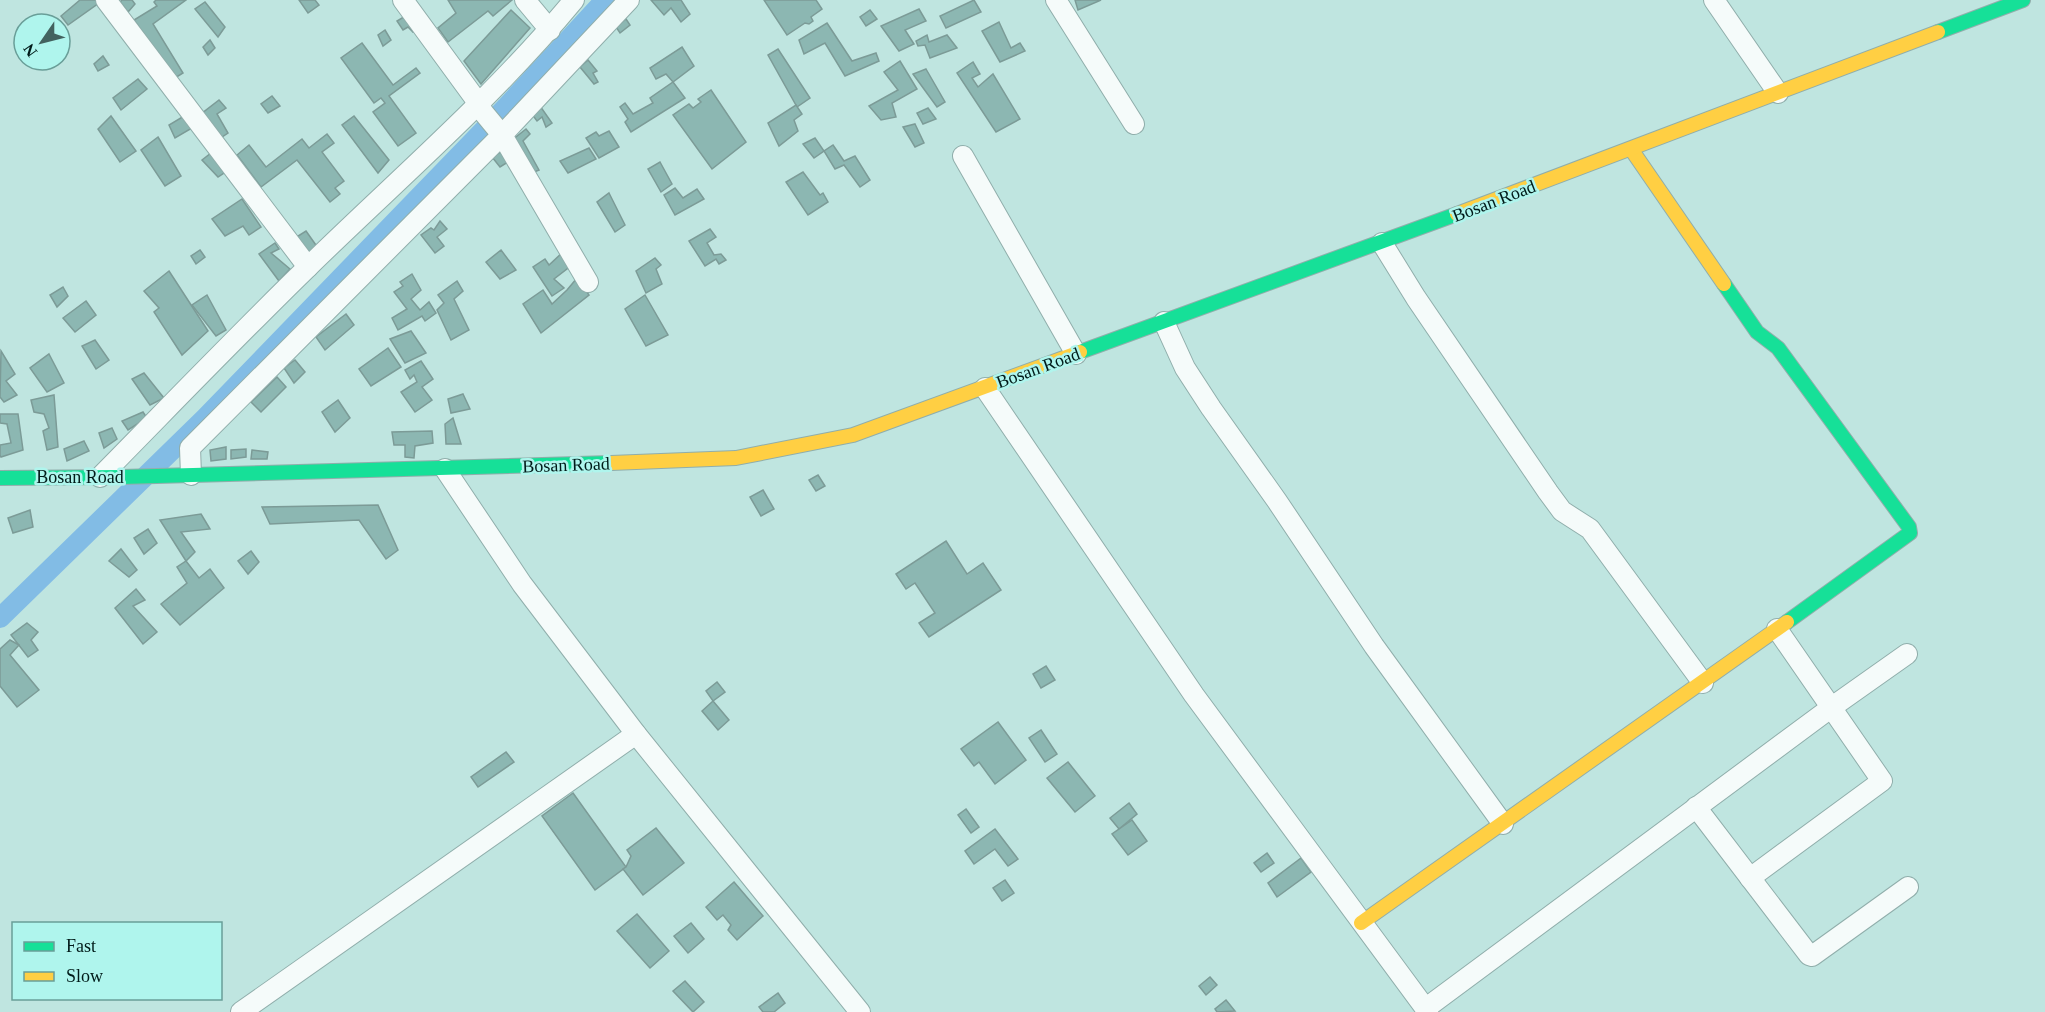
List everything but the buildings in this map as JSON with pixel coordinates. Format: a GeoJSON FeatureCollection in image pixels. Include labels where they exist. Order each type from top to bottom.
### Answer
{"type":"FeatureCollection","features":[{"type":"Feature","properties":{"kind":"main road","name":"Bosan Road"},"geometry":{"type":"LineString","coordinates":[[0,478],[446,469],[736,458],[853,435],[1382,243],[2023,0]]}},
{"type":"Feature","properties":{"kind":"main road"},"geometry":{"type":"LineString","coordinates":[[1361,923],[1703,683],[1910,533],[1909,527],[1778,348],[1757,332],[1631,149]]}},
{"type":"Feature","properties":{"kind":"street"},"geometry":{"type":"LineString","coordinates":[[105,0],[308,267]]}},
{"type":"Feature","properties":{"kind":"street"},"geometry":{"type":"LineString","coordinates":[[403,0],[490,119],[588,282]]}},
{"type":"Feature","properties":{"kind":"street"},"geometry":{"type":"LineString","coordinates":[[525,0],[550,30]]}},
{"type":"Feature","properties":{"kind":"street"},"geometry":{"type":"LineString","coordinates":[[183,475],[190,448],[490,119],[550,30],[574,0]]}},
{"type":"Feature","properties":{"kind":"street"},"geometry":{"type":"LineString","coordinates":[[100,477],[308,267],[490,119],[628,0]]}},
{"type":"Feature","properties":{"kind":"street"},"geometry":{"type":"LineString","coordinates":[[1056,0],[1134,123]]}},
{"type":"Feature","properties":{"kind":"street"},"geometry":{"type":"LineString","coordinates":[[1714,0],[1778,93]]}},
{"type":"Feature","properties":{"kind":"street"},"geometry":{"type":"LineString","coordinates":[[963,156],[1076,354]]}},
{"type":"Feature","properties":{"kind":"street"},"geometry":{"type":"LineString","coordinates":[[1382,243],[1416,298],[1548,492],[1562,511],[1590,529],[1703,683]]}},
{"type":"Feature","properties":{"kind":"street"},"geometry":{"type":"LineString","coordinates":[[1164,322],[1185,368],[1210,408],[1277,501],[1374,646],[1503,824]]}},
{"type":"Feature","properties":{"kind":"street"},"geometry":{"type":"LineString","coordinates":[[984,388],[1194,695],[1427,1010],[1696,807],[1906,654]]}},
{"type":"Feature","properties":{"kind":"street"},"geometry":{"type":"LineString","coordinates":[[446,469],[522,584],[636,734],[860,1012]]}},
{"type":"Feature","properties":{"kind":"street"},"geometry":{"type":"LineString","coordinates":[[1750,878],[1882,781],[1777,629]]}},
{"type":"Feature","properties":{"kind":"street"},"geometry":{"type":"LineString","coordinates":[[241,1012],[636,734]]}},
{"type":"Feature","properties":{"kind":"street"},"geometry":{"type":"LineString","coordinates":[[1696,807],[1809,956],[1908,887]]}},
{"type":"Feature","properties":{"kind":"waterway"},"geometry":{"type":"LineString","coordinates":[[0,618],[204,419],[506,107],[605,0]]}},
{"type":"Feature","properties":{"kind":"traffic: fast"},"geometry":{"type":"LineString","coordinates":[[1938,32],[2023,0]]}},
{"type":"Feature","properties":{"kind":"traffic: fast"},"geometry":{"type":"LineString","coordinates":[[1080,352],[1457,214]]}},
{"type":"Feature","properties":{"kind":"traffic: fast"},"geometry":{"type":"LineString","coordinates":[[1724,284],[1757,332],[1778,348],[1909,527],[1910,533],[1787,622]]}},
{"type":"Feature","properties":{"kind":"traffic: fast"},"geometry":{"type":"LineString","coordinates":[[0,478],[121,477],[611,463]]}},
{"type":"Feature","properties":{"kind":"traffic: slow"},"geometry":{"type":"LineString","coordinates":[[1457,214],[1938,32]]}},
{"type":"Feature","properties":{"kind":"traffic: slow"},"geometry":{"type":"LineString","coordinates":[[1631,149],[1724,284]]}},
{"type":"Feature","properties":{"kind":"traffic: slow"},"geometry":{"type":"LineString","coordinates":[[611,463],[736,458],[853,435],[1080,352]]}},
{"type":"Feature","properties":{"kind":"traffic: slow"},"geometry":{"type":"LineString","coordinates":[[1361,923],[1787,622]]}}]}
